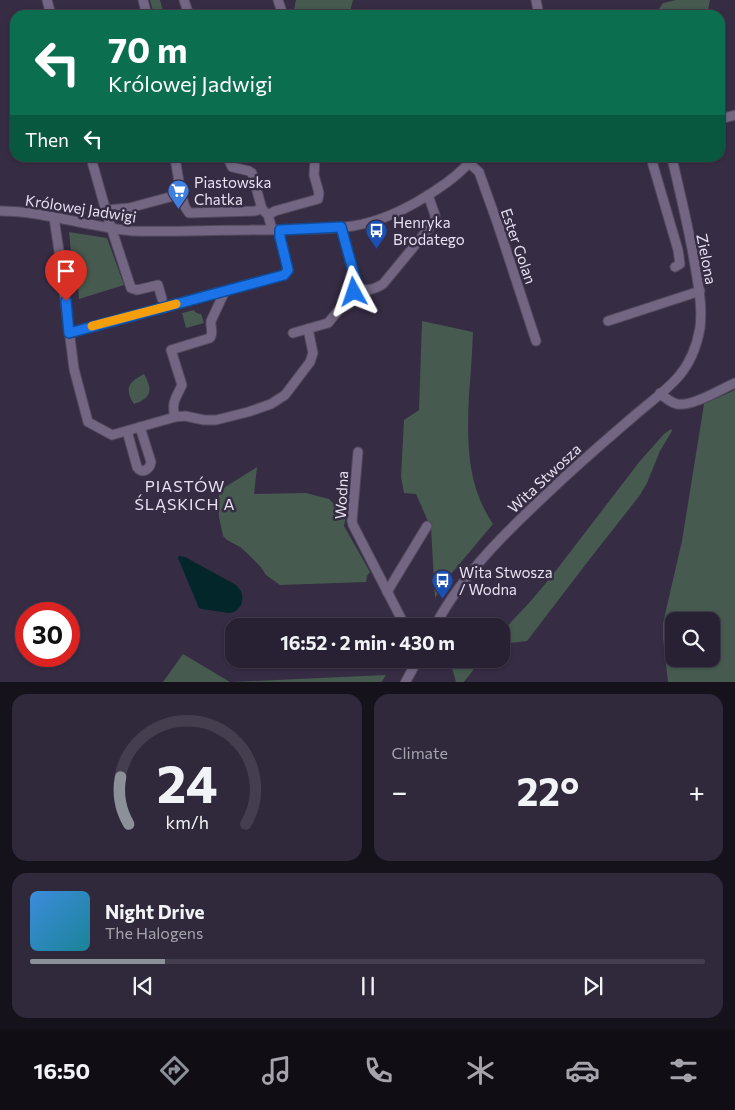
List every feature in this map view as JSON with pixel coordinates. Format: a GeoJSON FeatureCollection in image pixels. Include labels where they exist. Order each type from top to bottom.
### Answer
{"type":"FeatureCollection","features":[{"type":"Feature","properties":{"kind":"street"},"geometry":{"type":"LineString","coordinates":[[92,162],[111,229],[131,288],[137,290],[158,285],[162,300]]}},
{"type":"Feature","properties":{"kind":"street"},"geometry":{"type":"LineString","coordinates":[[176,162],[179,186],[188,212],[265,212],[318,199],[319,193],[314,175],[314,162]]}},
{"type":"Feature","properties":{"kind":"street"},"geometry":{"type":"LineString","coordinates":[[69,333],[284,275],[288,270],[280,237],[265,212],[252,173],[232,167],[230,162]]}},
{"type":"Feature","properties":{"kind":"street","name":"Królowej Jadwigi"},"geometry":{"type":"LineString","coordinates":[[0,212],[21,212],[111,229],[147,231],[354,226],[390,215],[428,196],[463,170],[469,162]]}},
{"type":"Feature","properties":{"kind":"street","name":"Ester Golan"},"geometry":{"type":"LineString","coordinates":[[472,162],[479,172],[498,225],[536,341]]}},
{"type":"Feature","properties":{"kind":"street"},"geometry":{"type":"LineString","coordinates":[[652,162],[678,250],[680,264],[675,267]]}},
{"type":"Feature","properties":{"kind":"street","name":"Zielona"},"geometry":{"type":"LineString","coordinates":[[673,162],[700,291],[700,330],[696,347],[687,364]]}},
{"type":"Feature","properties":{"kind":"street"},"geometry":{"type":"LineString","coordinates":[[106,210],[129,208],[181,194]]}},
{"type":"Feature","properties":{"kind":"street"},"geometry":{"type":"LineString","coordinates":[[341,227],[357,285],[365,291],[378,287],[383,284],[435,221],[436,215],[428,196]]}},
{"type":"Feature","properties":{"kind":"street"},"geometry":{"type":"LineString","coordinates":[[54,218],[76,376],[88,422],[112,435],[175,417],[185,416],[204,420],[216,420],[271,404],[285,395],[310,362],[313,353],[308,329]]}},
{"type":"Feature","properties":{"kind":"street"},"geometry":{"type":"LineString","coordinates":[[293,333],[328,323],[359,288]]}},
{"type":"Feature","properties":{"kind":"street"},"geometry":{"type":"LineString","coordinates":[[175,417],[173,403],[182,385],[171,350],[210,338],[212,332],[211,321],[226,291]]}},
{"type":"Feature","properties":{"kind":"street"},"geometry":{"type":"LineString","coordinates":[[608,321],[700,291]]}},
{"type":"Feature","properties":{"kind":"street","name":"Wita Stwosza"},"geometry":{"type":"LineString","coordinates":[[439,618],[457,589],[508,530],[679,376],[687,364]]}},
{"type":"Feature","properties":{"kind":"street"},"geometry":{"type":"LineString","coordinates":[[660,393],[670,401],[681,404],[698,400],[735,382]]}},
{"type":"Feature","properties":{"kind":"street"},"geometry":{"type":"LineString","coordinates":[[127,431],[137,467],[139,470],[144,471],[150,466],[150,462],[140,427]]}},
{"type":"Feature","properties":{"kind":"street","name":"Wodna"},"geometry":{"type":"LineString","coordinates":[[358,452],[353,525],[401,618]]}},
{"type":"Feature","properties":{"kind":"street"},"geometry":{"type":"LineString","coordinates":[[387,592],[427,526]]}},
{"type":"Feature","properties":{"kind":"street"},"geometry":{"type":"LineString","coordinates":[[405,682],[413,668]]}},
{"type":"Feature","properties":{"kind":"shaded area"},"geometry":{"type":"Polygon","coordinates":[[[150,0],[160,0],[163,10],[153,10],[150,0]]]}},
{"type":"Feature","properties":{"kind":"shaded area"},"geometry":{"type":"Polygon","coordinates":[[[296,0],[353,0],[350,10],[294,10],[296,0]]]}},
{"type":"Feature","properties":{"kind":"shaded area"},"geometry":{"type":"Polygon","coordinates":[[[676,0],[710,0],[708,10],[658,10],[663,3],[676,0]]]}},
{"type":"Feature","properties":{"kind":"shaded area"},"geometry":{"type":"Polygon","coordinates":[[[69,232],[107,238],[124,285],[79,299],[77,272],[71,252],[69,232]]]}},
{"type":"Feature","properties":{"kind":"shaded area"},"geometry":{"type":"Polygon","coordinates":[[[194,310],[201,314],[204,323],[186,328],[182,313],[194,310]]]}},
{"type":"Feature","properties":{"kind":"shaded area"},"geometry":{"type":"Polygon","coordinates":[[[422,321],[473,332],[468,411],[470,461],[478,493],[484,509],[493,524],[446,580],[435,598],[431,528],[416,494],[404,493],[401,477],[404,420],[419,410],[422,321]]]}},
{"type":"Feature","properties":{"kind":"shaded area"},"geometry":{"type":"Polygon","coordinates":[[[144,374],[149,385],[149,393],[140,402],[134,404],[130,395],[130,386],[133,381],[144,374]]]}},
{"type":"Feature","properties":{"kind":"shaded area"},"geometry":{"type":"Polygon","coordinates":[[[735,390],[735,682],[668,682],[666,667],[720,667],[720,612],[666,612],[682,541],[704,404],[735,390]]]}},
{"type":"Feature","properties":{"kind":"shaded area"},"geometry":{"type":"Polygon","coordinates":[[[671,429],[672,431],[660,451],[640,495],[527,641],[510,643],[511,622],[551,577],[640,461],[664,434],[671,429]]]}},
{"type":"Feature","properties":{"kind":"shaded area"},"geometry":{"type":"Polygon","coordinates":[[[257,467],[254,494],[306,493],[329,499],[346,516],[344,526],[370,572],[366,582],[280,585],[266,575],[247,553],[223,536],[219,517],[219,495],[222,489],[257,467]]]}},
{"type":"Feature","properties":{"kind":"shaded area"},"geometry":{"type":"Polygon","coordinates":[[[179,556],[185,557],[236,585],[242,595],[242,602],[239,608],[229,613],[199,608],[178,558],[179,556]]]}},
{"type":"Feature","properties":{"kind":"shaded area"},"geometry":{"type":"Polygon","coordinates":[[[665,614],[665,656],[663,638],[665,614]]]}},
{"type":"Feature","properties":{"kind":"shaded area"},"geometry":{"type":"Polygon","coordinates":[[[183,654],[230,682],[163,682],[183,654]]]}},
{"type":"Feature","properties":{"kind":"shaded area"},"geometry":{"type":"Polygon","coordinates":[[[452,668],[475,668],[464,682],[456,682],[452,668]]]}},
{"type":"Feature","properties":{"kind":"shaded area"},"geometry":{"type":"Polygon","coordinates":[[[386,675],[382,682],[230,682],[386,675]]]}},
{"type":"Feature","properties":{"kind":"slow traffic"},"geometry":{"type":"LineString","coordinates":[[92,326],[176,304]]}},
{"type":"Feature","properties":{"kind":"place","name":"Piastowska Chatka"},"geometry":{"type":"Point","coordinates":[178,210]}},
{"type":"Feature","properties":{"kind":"place","name":"Henryka Brodatego"},"geometry":{"type":"Point","coordinates":[377,250]}},
{"type":"Feature","properties":{"kind":"place","name":"Wita Stwosza / Wodna"},"geometry":{"type":"Point","coordinates":[443,600]}},
{"type":"Feature","properties":{"kind":"district","name":"PIASTÓW ŚLĄSKICH A"},"geometry":{"type":"Point","coordinates":[185,494]}},
{"type":"Feature","properties":{"kind":"route"},"geometry":{"type":"LineString","coordinates":[[66,301],[69,333],[284,275],[288,270],[280,230],[341,227],[359,288],[354,292]]}}]}
